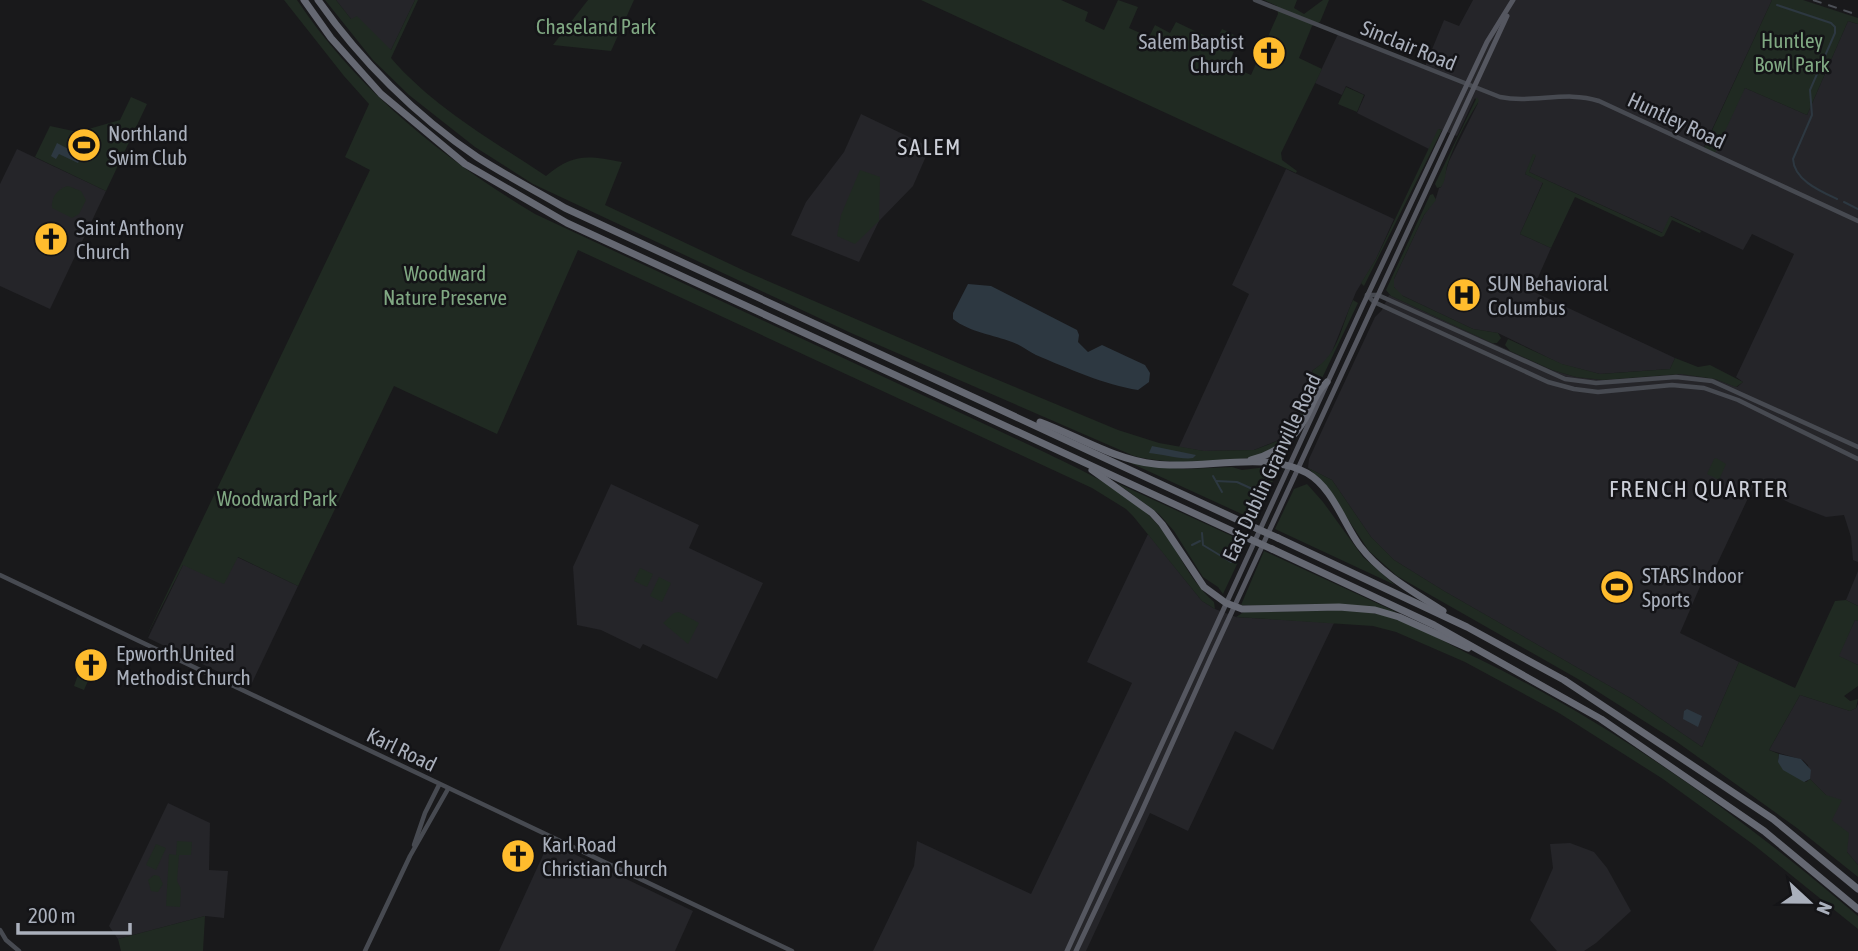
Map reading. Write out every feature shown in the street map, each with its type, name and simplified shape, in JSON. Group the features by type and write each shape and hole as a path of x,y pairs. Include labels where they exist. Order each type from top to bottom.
{"highway":[{"path":"304,0 331,38 381,94 465,164 567,223 1434,625 1601,719 1764,831 1858,909"},
{"path":"318,0 340,30 386,81 476,156 568,209 1249,524 1467,627 1535,663 1584,692 1773,820 1858,888"},
{"path":"1240,463 1272,453 1293,438 1304,423 1320,388 1327,382"},
{"path":"996,406 1142,462 1184,466 1273,462 1298,469 1315,479 1324,489 1376,565 1467,627"},
{"path":"1071,457 1152,513 1204,587 1234,607 1339,607 1375,610 1399,617 1488,654"}],"main road":[{"name":"Sinclair Road","path":"1255,0 1475,88"},
{"name":"East Dublin Granville Road","path":"1067,951 1367,295 1466,85 1514,0"},
{"name":"East Dublin Granville Road","path":"1076,951 1142,813 1514,0"},
{"name":"Huntley Road","path":"1475,88 1513,100 1570,96 1599,101 1858,221"},
{"path":"1367,295 1378,295 1565,379 1596,383 1676,377 1712,381 1858,447"},
{"path":"1367,295 1374,302 1555,384 1598,391 1672,385 1704,388 1738,400 1858,459"},
{"name":"Karl Road","path":"0,575 792,951"},
{"path":"410,856 425,813 439,785"},
{"path":"365,951 410,856 448,789"},
{"path":"0,930 6,940 19,951"}],"shaded area":[{"path":"336,0 415,0 391,50 351,19"},
{"path":"1473,0 1772,0 1703,149 1745,88 1807,115 1848,21 1858,24 1858,562 1853,560 1851,537 1844,515 1826,517 1790,503 1771,485 1757,479 1710,579 1702,582 1680,633 1739,662 1702,747 1632,699 1394,560 1371,537 1332,480 1308,468 1309,459 1375,317 1382,310 1389,295 1552,370 1576,377 1603,380 1682,374 1715,379 1737,387 1743,382 1736,377 1794,254 1752,234 1743,250 1671,216 1663,233 1529,172 1536,155 1525,174 1543,182 1520,234 1551,248 1532,291 1675,358 1670,369 1600,374 1561,364 1498,333 1473,329 1399,294 1394,287 1394,279 1424,215 1436,198 1449,161 1478,103 1475,98 1457,136 1439,129 1429,149 1357,113 1365,95 1346,86 1342,95 1315,83 1338,34 1424,69 1444,20 1459,26"},
{"path":"861,114 930,147 913,186 879,221 859,262 791,235 806,202 844,152"},
{"path":"57,143 76,153 79,148 84,151 78,163 59,154 56,159 51,156"},
{"path":"17,149 106,191 50,309 0,286 0,184"},
{"path":"1286,169 1394,219 1376,259 1356,292 1329,359 1312,371 1319,382 1291,429 1279,440 1254,450 1204,451 1179,447 1249,294 1232,285"},
{"path":"968,284 991,286 1077,330 1078,342 1088,352 1102,345 1145,365 1150,373 1149,382 1138,390 1086,376 1015,343 959,323 953,319 953,313"},
{"path":"1152,446 1196,455 1193,458 1184,458 1149,453"},
{"path":"611,484 699,525 689,548 763,583 717,679 643,644 640,649 601,630 577,625 573,567"},
{"path":"1148,534 1202,601 1215,609 1236,617 1334,623 1273,750 1235,731 1188,831 1150,813 1086,951 873,951 914,866 917,841 1031,894 1132,683 1087,662"},
{"path":"237,557 298,586 250,687 148,638 183,565"},
{"path":"1858,571 1858,606 1846,600"},
{"path":"1855,620 1858,621 1858,665 1838,656"},
{"path":"1800,695 1850,711 1858,704 1858,865 1847,852 1847,845 1832,820 1826,795 1810,779 1808,765 1803,760 1769,750"},
{"path":"1687,709 1702,716 1698,727 1683,719"},
{"path":"1779,754 1801,759 1811,770 1810,779 1804,782 1783,770 1778,762"},
{"path":"168,803 210,823 209,870 228,871 224,918 205,916 118,939 109,926"},
{"path":"549,842 693,911 675,951 499,951"},
{"path":"1570,843 1594,852 1607,868 1631,911 1584,951 1557,951 1530,920 1553,868 1550,844"}],"green space":[{"path":"284,0 297,0 347,64 404,120 467,170 535,214 1042,451 1118,491 1157,524 1204,593 1214,602 1215,609 1202,601 1126,509 1092,488 578,250 497,434 394,386 298,586 238,557 224,584 183,565 146,637 370,170 345,157 369,104"},
{"path":"325,0 336,0 351,19 357,16 391,50 415,0 418,0 391,58 445,108 546,176 574,159 591,157 622,162 605,205 747,272 974,370 1118,430 1159,443 1204,451 1254,450 1279,440 1298,421 1318,382 1312,371 1334,348 1353,300 1358,303 1302,420 1275,448 1245,459 1226,461 1166,461 1134,456 851,333 533,184 475,147 409,95 373,60"},
{"name":"Chaseland Park","path":"588,0 634,0 611,51 553,45"},
{"path":"921,0 1061,0 1088,12 1085,21 1104,30 1118,0 1138,7 1129,28 1149,37 1155,25 1170,33 1176,22 1216,41 1222,29 1240,38 1228,65 1251,75 1278,14 1277,6 1264,0 1297,0 1294,8 1304,14 1323,0 1329,0 1320,22 1312,26 1299,58 1322,69 1281,153 1282,160 1297,171 1296,173"},
{"name":"Huntley Bowl Park","path":"1772,0 1803,0 1858,18 1858,24 1848,21 1807,115 1745,88 1714,155 1703,150"},
{"path":"1346,87 1364,95 1357,112 1338,104"},
{"name":"Northland Swim Club","path":"131,97 147,104 106,191 35,157 50,126 78,132 120,120"},
{"path":"1477,97 1479,101 1453,149 1444,182 1437,188 1435,184"},
{"path":"1438,129 1442,130 1364,286 1361,283 1376,259"},
{"path":"1533,154 1536,155 1529,172 1662,233 1670,216 1701,231 1700,233 1672,220 1661,237 1575,197 1551,248 1520,234 1543,183 1525,174"},
{"path":"860,170 880,177 879,221 855,244 837,236 841,215"},
{"path":"68,186 81,191 86,200 79,214 72,218 52,208 55,194"},
{"path":"1433,194 1436,200 1424,215 1394,279 1394,287 1403,296 1473,329 1498,333 1501,338 1497,343 1391,296 1386,290 1430,195"},
{"path":"1508,339 1562,364 1600,374 1670,369 1675,358 1698,367 1710,365 1743,382 1736,387 1715,379 1681,374 1603,380 1576,377 1552,370 1510,351 1505,345"},
{"path":"1716,458 1726,464 1719,480 1707,474"},
{"path":"1124,460 1186,469 1232,467 1242,470 1273,466 1276,473 1257,521"},
{"path":"1308,468 1332,480 1371,537 1394,560 1632,699 1702,747 1739,662 1795,688 1835,601 1846,600 1858,606 1858,621 1855,620 1839,656 1858,665 1858,686 1844,696 1850,701 1858,699 1856,708 1850,711 1800,695 1769,750 1779,754 1778,759 1791,773 1806,782 1810,779 1826,795 1842,800 1832,820 1849,833 1847,852 1858,865 1858,877 1797,828 1677,742 1578,679 1397,576 1369,551 1324,483"},
{"path":"1117,483 1247,543 1223,594 1203,577 1174,531 1159,514"},
{"path":"1307,484 1363,557 1395,585 1275,529 1294,489"},
{"path":"1264,551 1396,612 1241,605"},
{"path":"640,568 653,574 647,587 634,581"},
{"path":"659,577 671,583 662,602 650,596"},
{"path":"1340,610 1386,616 1413,626 1530,685 1629,744 1723,809 1814,879 1858,916 1858,929 1754,845 1663,779 1559,713 1465,662 1396,632 1373,626 1236,617 1244,612"},
{"path":"679,612 699,623 688,644 663,623"},
{"path":"80,669 91,674 84,690 74,686"},
{"path":"177,841 192,842 191,855 179,855 177,881 181,889 180,907 166,906 169,854 176,855"},
{"path":"156,844 166,848 156,870 146,865"},
{"path":"154,875 159,876 163,884 158,892 151,891 148,880"},
{"path":"205,916 203,951 121,951 118,939"}],"waterway":[{"path":"1777,5 1831,23 1835,27 1835,33 1810,90 1812,115 1793,159 1794,166 1803,179 1837,199"},
{"path":"1844,202 1858,209"},
{"path":"1216,481 1237,482 1259,492 1271,470"},
{"path":"1213,476 1222,492"},
{"path":"1202,533 1203,545 1231,562"},
{"path":"1192,545 1200,541"}],"railway":[{"path":"1813,0 1858,15"}],"place":[{"name":"Salem Baptist Church","path":"1269,53"},
{"name":"Northland Swim Club","path":"84,145"},
{"name":"Saint Anthony Church","path":"51,239"},
{"name":"SUN Behavioral Columbus","path":"1464,295"},
{"name":"STARS Indoor Sports","path":"1617,587"},
{"name":"Epworth United Methodist Church","path":"91,665"},
{"name":"Karl Road Christian Church","path":"518,856"}],"district":[{"name":"SALEM","path":"930,147"},
{"name":"FRENCH QUARTER","path":"1699,489"}],"park label":[{"name":"Woodward Nature Preserve","path":"445,285"},
{"name":"Woodward Park","path":"277,498"}]}
